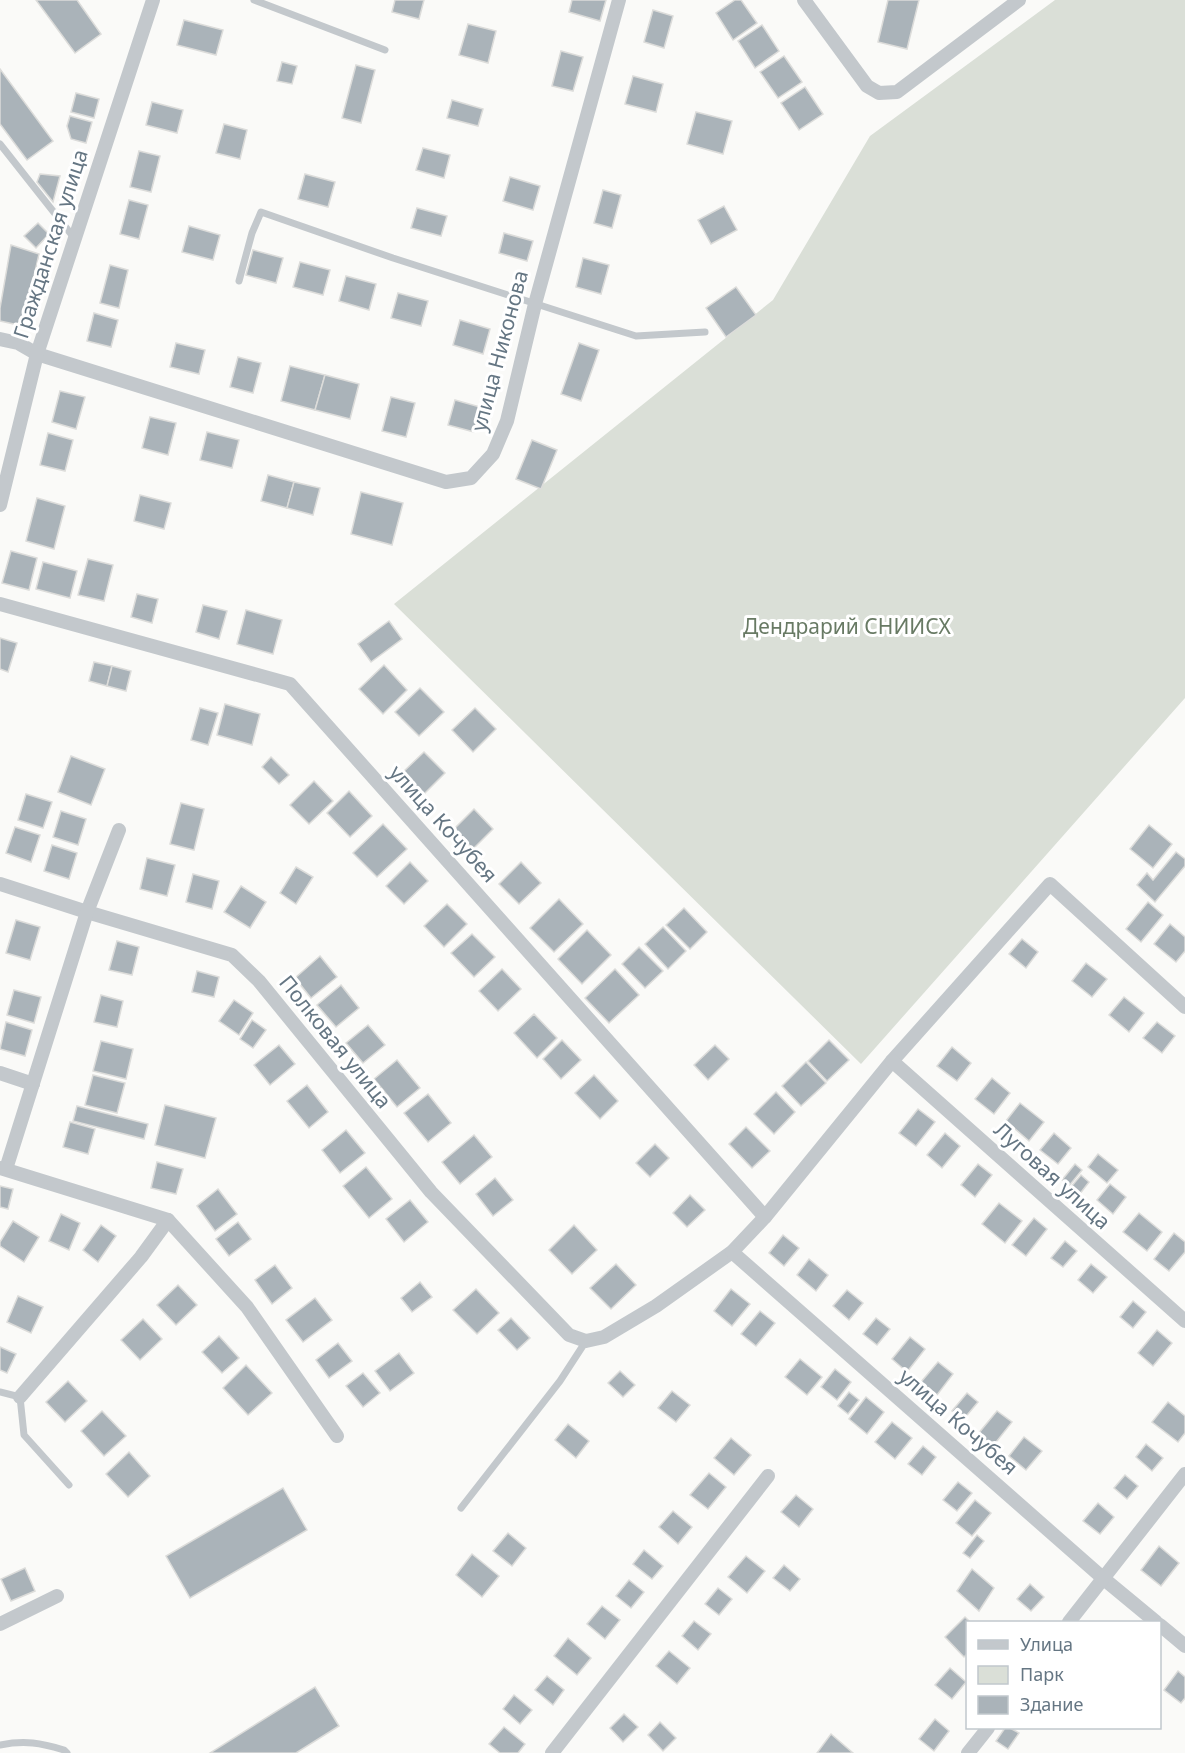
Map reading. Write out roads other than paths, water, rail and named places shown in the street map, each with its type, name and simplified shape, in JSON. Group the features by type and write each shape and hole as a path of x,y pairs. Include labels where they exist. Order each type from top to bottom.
{"street":[{"name":"Гражданская улица","path":"0,505 37,354 153,0"},
{"name":"улица Никонова","path":"0,339 18,344 37,354 446,482 471,478 493,454 507,422 535,304 620,0"},
{"path":"804,0 867,86 879,93 897,92 1019,0"},
{"name":"улица Кочубея","path":"0,604 290,684 765,1217"},
{"path":"119,830 87,912 33,1084 3,1169 168,1220 247,1307 337,1436"},
{"name":"Полковая улица","path":"0,884 232,955 259,981 431,1192 569,1335 586,1341"},
{"path":"586,1341 604,1338 656,1306 732,1252 765,1217 892,1061 1050,884 1185,1007"},
{"name":"Луговая улица","path":"892,1061 1185,1321"},
{"path":"0,1074 33,1084"},
{"path":"20,1397 141,1257 168,1220"},
{"name":"улица Кочубея","path":"732,1252 1154,1621"},
{"path":"1072,1621 1185,1474"},
{"path":"552,1753 768,1476"},
{"path":"0,1623 57,1596"},
{"name":"улица Кочубея","path":"1161,1626 1185,1646"},
{"path":"968,1753 987,1729"}],"lane":[{"path":"254,0 385,50"},
{"path":"0,144 75,239"},
{"path":"239,281 252,233 261,212 393,258 636,336 705,332"},
{"path":"461,1508 560,1381 586,1341"},
{"path":"0,1392 20,1397 24,1435 69,1485"},
{"path":"0,1745 18,1742 42,1743 67,1753"}],"park label":[{"name":"Дендрарий СНИИСХ","path":"847,627"}]}
